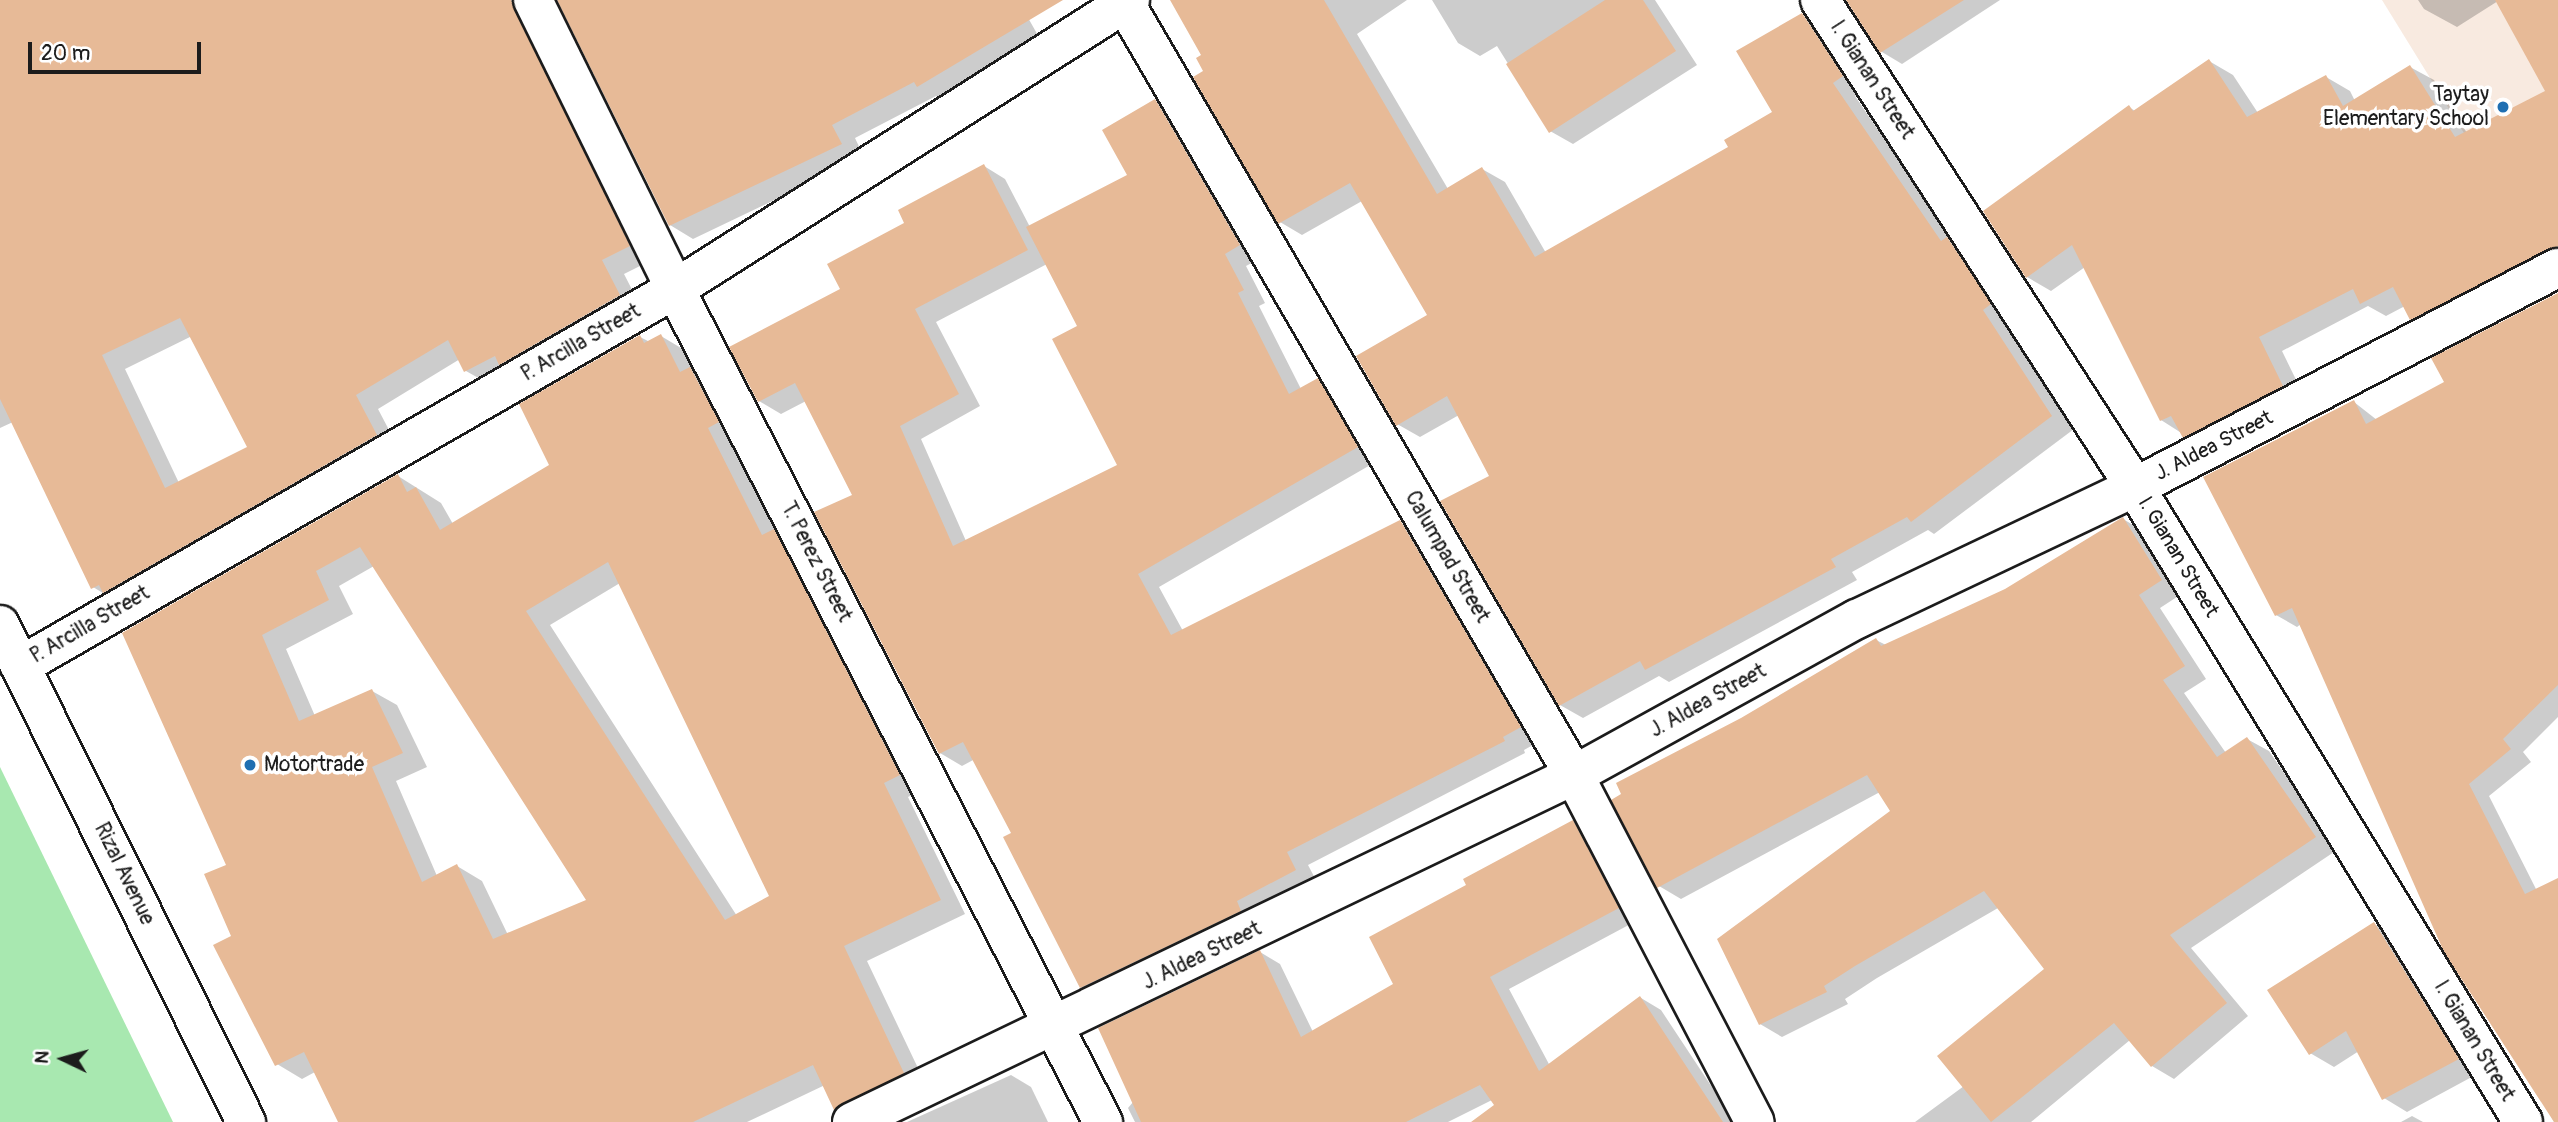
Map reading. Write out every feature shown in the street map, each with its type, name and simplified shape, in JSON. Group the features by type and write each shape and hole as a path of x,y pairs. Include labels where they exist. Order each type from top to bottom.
{"street":[{"name":"T. Perez Street","path":"533,0 676,289 1103,1122"},
{"name":"I. Gianan Street","path":"1820,0 2135,487 2524,1122"},
{"name":"P. Arcilla Street","path":"20,666 676,289 1126,1"},
{"name":"Calumpad Street","path":"1126,1 1574,775 1755,1122"},
{"name":"J. Aldea Street","path":"852,1122 1056,1028 1574,775 1857,620 2135,487 2558,268"},
{"name":"Rizal Avenue","path":"0,625 246,1122"}],"shaded area":[{"name":"Taytay Elementary School","path":"2382,0 2558,0 2525,232"}],"green space":[{"path":"0,767 173,1122 0,1122"}],"building":[{"path":"0,0 511,0 630,246 602,260 620,295 499,365 495,356 464,372 448,340 356,395 377,435 103,593 99,585 91,589 0,399","holes":["180,318 247,447 165,488 102,355"]},
{"path":"557,0 1063,0 917,87 914,82 832,125 842,144 669,226"},
{"path":"1170,0 1324,0 1437,194 1482,167 1535,257 1728,147 1724,140 1772,112 1736,51 1802,13 1843,76 1833,83 1941,241 1947,237 1991,304 1983,310 2052,416 1911,522 1907,517 1831,559 1836,567 1645,670 1640,661 1559,706 1440,501 1489,476 1447,396 1396,426 1356,356 1427,315 1350,183 1278,224 1193,77 1203,71 1196,58 1201,55"},
{"path":"1605,0 1643,0 1676,51 1549,133 1506,64"},
{"path":"1846,0 1964,0 1880,53"},
{"path":"2495,0 2558,0 2558,246 2410,320 2393,287 2360,304 2353,289 2259,337 2283,386 2183,438 2171,416 2160,421 2072,245 2026,278 1983,211 2129,105 2133,111 2209,59 2247,117 2326,75 2343,106 2410,65 2455,137 2545,91"},
{"path":"1155,99 1240,245 1225,254 1244,290 1238,293 1289,394 1318,378 1358,447 1138,574 1171,635 1400,520 1521,727 1503,737 1505,741 1287,852 1296,870 1237,901 1241,911 1080,988 1003,837 1011,833 963,742 939,754 814,512 852,495 795,383 758,402 729,347 840,289 827,264 904,223 898,210 984,164 1028,250 915,309 959,394 900,426 953,546 1117,465 1052,339 1077,326 1026,227 1127,175 1102,130"},
{"path":"2558,293 2558,685 2503,739 2511,749 2469,784 2525,894 2558,878 2558,1122 2554,1122 2444,952 2292,608 2275,616 2203,477 2354,400 2366,424 2444,382 2431,358"},
{"path":"661,334 680,372 690,367 719,422 708,428 762,535 774,529 900,775 884,783 941,900 844,946 904,1073 834,1110 813,1065 693,1122 338,1122 304,1052 275,1066 213,945 231,936 204,874 226,865 122,633 398,474 407,492 416,487 440,530 549,465 519,404 640,335 644,343","holes":["360,547 586,900 493,939 457,864 422,882 372,767 403,753 372,689 299,721 262,635 329,600 316,571","608,562 769,896 725,920 526,611"]},
{"path":"2123,517 2162,580 2139,595 2185,666 2163,680 2217,757 2247,737 2316,837 2170,935 2227,1003 2151,1067 2114,1023 1991,1122 1937,1056 2044,969 1984,891 1855,966 1824,986 1827,992 1759,1025 1717,939 1890,811 1867,775 1657,888 1611,800 1621,794 1616,783 1741,718 1876,638 1881,646 2005,589"},
{"path":"1573,820 1619,908 1490,977 1539,1071 1640,996 1723,1122 1471,1122 1494,1105 1480,1085 1406,1122 1141,1122 1098,1028 1260,950 1301,1037 1393,984 1369,937 1466,885 1463,879"},
{"path":"2374,922 2459,1059 2382,1100 2346,1031 2309,1055 2267,990"}],"place":[{"name":"Taytay Elementary School","path":"2503,107"},
{"name":"Motortrade","path":"250,765"}]}
